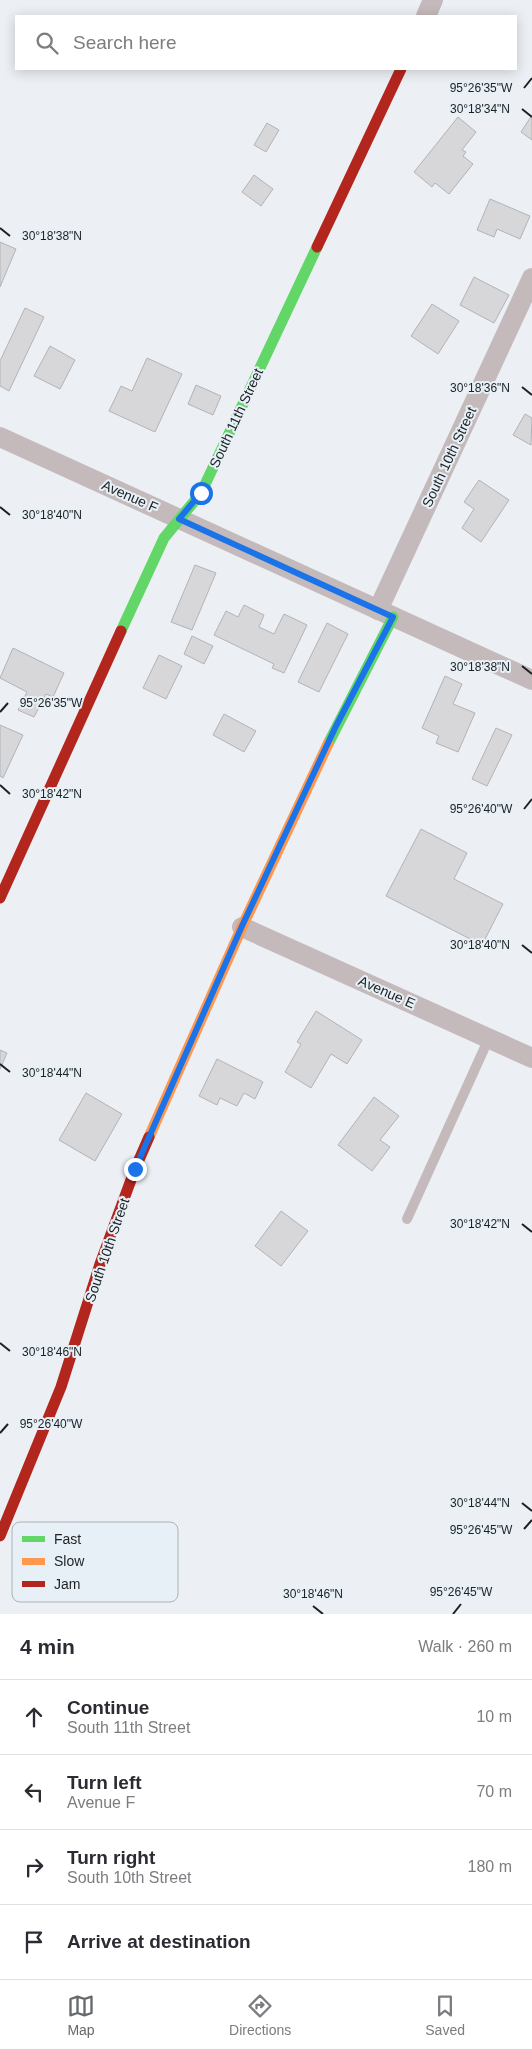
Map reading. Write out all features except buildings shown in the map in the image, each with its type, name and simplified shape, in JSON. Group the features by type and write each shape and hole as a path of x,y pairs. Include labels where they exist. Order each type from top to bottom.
{"street":[{"path":"426,15 433,0"},
{"name":"South 11th Street","path":"0,898 164,538 201,493 401,70"},
{"name":"South 10th Street","path":"0,1536 61,1387 100,1264 135,1169 242,926 336,726 386,614 532,278"},
{"name":"Avenue F","path":"0,437 532,680"},
{"name":"Avenue E","path":"242,926 532,1058"}],"lane":[{"path":"407,1219 489,1038"}],"traffic: fast":[{"path":"121,631 164,538 201,493 317,247"},
{"path":"328,744 393,617"}],"traffic: slow":[{"path":"149,1137 242,927 328,744"}],"traffic: jam":[{"path":"317,247 401,70"},
{"path":"0,898 121,631"},
{"path":"0,1536 61,1387 100,1264 135,1169 149,1137"}],"route":[{"path":"135,1169 242,926 336,726 393,617 179,519 201,493"}]}
